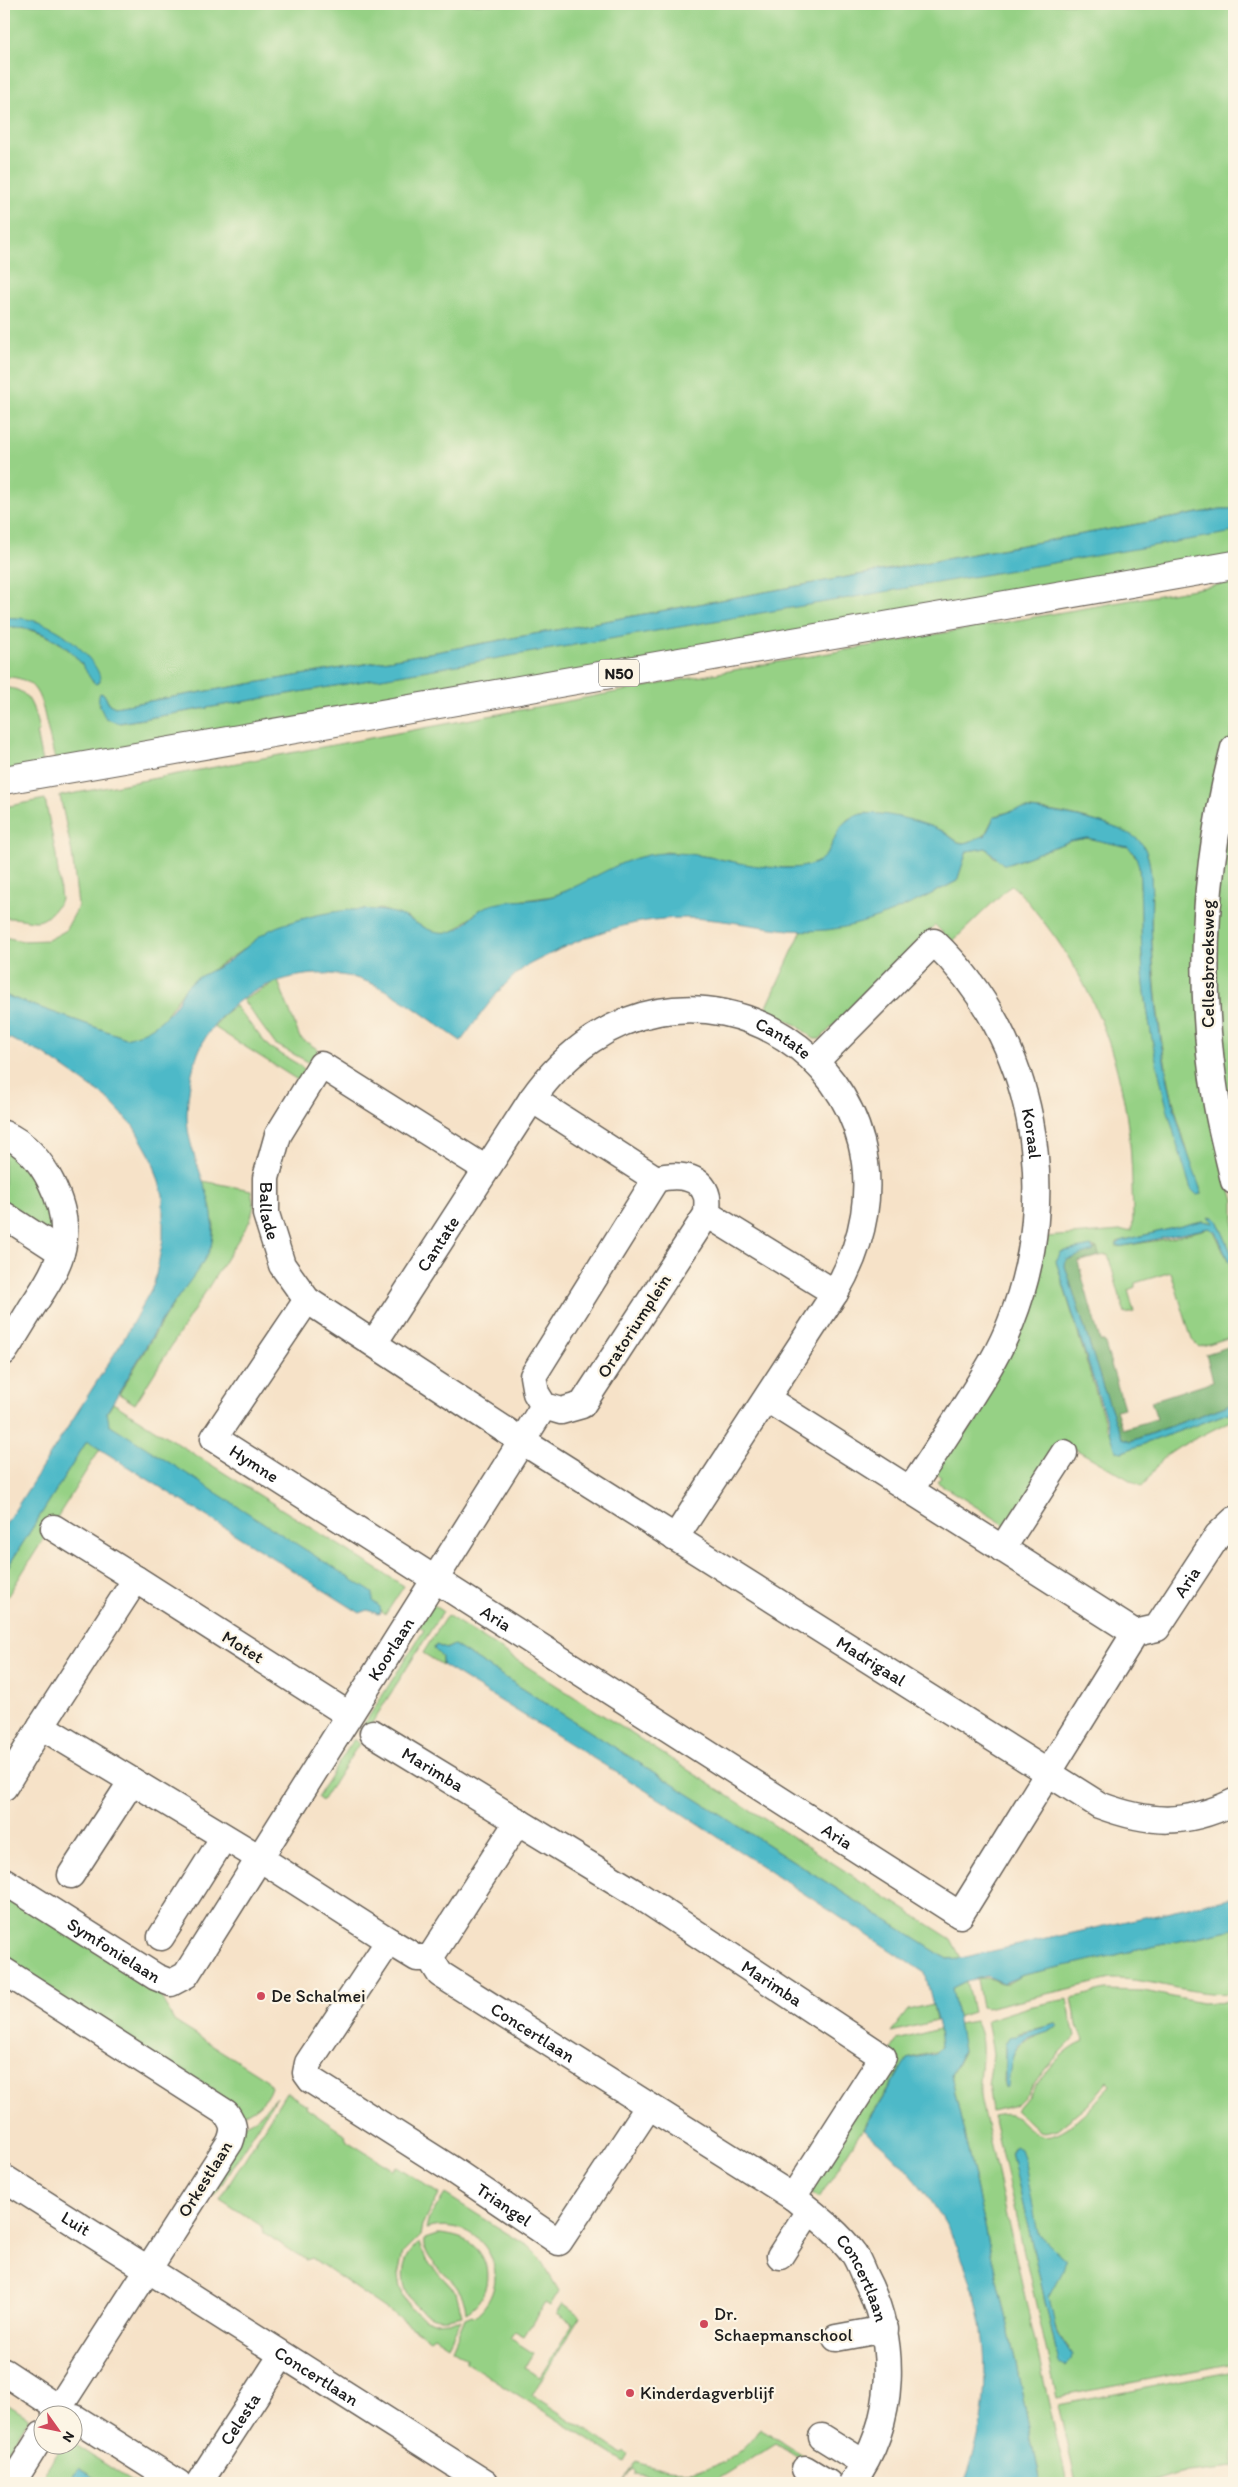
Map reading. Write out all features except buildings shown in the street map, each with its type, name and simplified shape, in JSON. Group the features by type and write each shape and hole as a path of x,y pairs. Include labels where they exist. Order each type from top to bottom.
{"highway":[{"name":"N50","path":"4,780 1234,566"},
{"name":"N50","path":"4,790 1234,576"}],"street":[{"name":"Cellesbroeksweg","path":"1234,748 1218,814 1211,862 1205,930 1207,1028 1216,1100 1234,1181"},
{"name":"Koraal","path":"815,1062 934,942 962,973 994,1020 1007,1046 1026,1100 1036,1156 1037,1213 1030,1260 1021,1297 1003,1341 985,1374 910,1490"},
{"name":"Cantate","path":"374,1343 532,1099 558,1064 594,1036 635,1017 664,1011 702,1010 746,1018 782,1036 815,1062 837,1088 855,1122 866,1159 868,1180 868,1200 860,1240 854,1259 836,1293 675,1538"},
{"name":"Ballade","path":"486,1169 322,1065 278,1134 266,1178 266,1214 282,1265 307,1300 522,1441"},
{"path":"532,1099 656,1179 681,1175 692,1179 702,1188 707,1197 707,1214 836,1293"},
{"path":"4,1134 14,1139 43,1165 60,1199 65,1232 58,1266 5,1349"},
{"path":"522,1441 544,1406 536,1393 533,1376 656,1179"},
{"name":"Oratoriumplein","path":"544,1406 561,1411 582,1406 707,1214"},
{"path":"4,1215 61,1252"},
{"name":"Hymne","path":"307,1300 214,1438 435,1580"},
{"path":"767,1400 1134,1633"},
{"name":"Koorlaan","path":"258,1857 522,1441"},
{"name":"Madrigaal","path":"522,1441 1099,1805 1132,1817 1170,1821 1211,1814 1234,1802"},
{"path":"1002,1549 1064,1453"},
{"name":"Aria","path":"435,1580 960,1914 1134,1633 1157,1628 1218,1535 1234,1520"},
{"name":"Motet","path":"54,1528 349,1715"},
{"path":"4,1787 136,1579"},
{"path":"41,1726 258,1857 417,1958 430,1958 518,1821"},
{"name":"Marimba","path":"373,1733 637,1894 883,2057 801,2204"},
{"path":"71,1875 132,1780"},
{"path":"161,1937 224,1837"},
{"name":"Symfonielaan","path":"4,1880 156,1977 171,1983 186,1974 258,1857"},
{"name":"Triangel","path":"389,1941 308,2062 306,2073 310,2080 454,2171 559,2242 649,2106"},
{"name":"Concertlaan","path":"430,1958 440,1974 801,2204 854,2254 874,2292 885,2329 889,2371 882,2420 858,2473 822,2437"},
{"name":"Orkestlaan","path":"4,1971 226,2113 234,2124 234,2132 230,2142 148,2270 68,2404"},
{"name":"Luit","path":"4,2178 148,2270"},
{"path":"780,2256 801,2204"},
{"name":"Concertlaan","path":"148,2270 485,2483"},
{"name":"Concertlaan","path":"836,2338 885,2329"},
{"name":"Celesta","path":"199,2483 282,2355"},
{"path":"4,2372 50,2404"},
{"path":"82,2425 178,2483"},
{"path":"12,2483 32,2451"},
{"path":"805,2469 828,2483"}],"green space":[{"path":"4,4 1234,4 1234,509 1220,509 441,651 115,707 109,704 100,693 120,723 1234,530 1234,558 56,764 43,707 36,691 24,680 4,677 4,627 8,627 35,632 58,642 77,659 93,682 77,649 65,636 45,627 4,618"},
{"path":"1234,582 1234,724 1209,828 1222,1157 1234,1201 1234,1259 1217,1220 1211,1216 1215,1223 1202,1221 1117,1242 1117,1247 1172,1238 1209,1228 1213,1229 1234,1273 1234,1336 1199,1347 1192,1340 1171,1272 1135,1283 1135,1287 1128,1290 1134,1312 1125,1314 1108,1255 1099,1256 1097,1249 1093,1247 1061,1252 1056,1261 1107,1429 1122,1452 1234,1411 1234,1419 1181,1446 1163,1458 1142,1487 1063,1442 1008,1527 937,1482 941,1477 935,1473 1026,1317 1036,1286 1046,1237 1132,1230 1130,1149 1126,1114 1120,1081 1110,1047 1084,984 1066,954 1034,909 1011,885 952,942 935,925 820,1039 814,1039 798,1026 766,1009 802,930 822,929 863,922 920,899 957,881 967,851 986,848 994,857 1009,864 1070,841 1087,838 1129,847 1138,860 1139,866 1144,984 1157,1063 1191,1189 1202,1193 1178,1121 1162,1045 1154,967 1152,893 1148,857 1144,847 1137,839 1108,825 1071,815 1027,809 994,817 984,836 966,843 958,842 943,831 915,822 866,813 848,819 839,830 826,856 821,861 800,868 754,867 709,857 666,852 553,896 496,904 481,909 453,932 438,933 428,931 408,918 380,909 247,947 186,987 161,1022 144,1033 126,1038 4,995 4,937 23,941 48,940 65,931 78,905 72,853 60,796 772,663"},
{"path":"4,688 20,691 30,701 39,731 36,732 43,767 4,774"},
{"path":"1234,791 1234,1153 1217,1069 1215,900"},
{"path":"45,799 56,855 61,900 47,917 42,920 4,918 4,807"},
{"path":"278,981 300,1038 319,1050 310,1063 275,1044 243,1000"},
{"path":"235,1006 269,1047 301,1066 305,1072 299,1081 214,1027 225,1013"},
{"path":"4,1145 42,1177 56,1240 4,1207"},
{"path":"203,1181 251,1190 254,1206 250,1221 135,1404 119,1394 166,1315 211,1248 214,1226"},
{"path":"1097,1248 1099,1256 1078,1262 1100,1341 1104,1341 1124,1408 1116,1410 1122,1429 1157,1419 1151,1401 1213,1381 1206,1354 1234,1345 1234,1403 1130,1441 1122,1438 1103,1387 1065,1266 1066,1260"},
{"path":"113,1403 404,1586 385,1615 373,1601 108,1424 107,1413"},
{"path":"87,1441 100,1449 4,1602 4,1573"},
{"path":"432,1604 443,1611 365,1734 359,1732 424,1630 418,1626"},
{"path":"447,1615 951,1939 961,1958 947,1959 454,1645 446,1649 436,1645 434,1649 442,1657 442,1665 423,1653"},
{"path":"354,1739 359,1744 322,1801 317,1797"},
{"path":"4,1891 156,1987 174,2021 267,2080 271,2087 262,2102 239,2117 4,1962"},
{"path":"1234,1929 1234,1993 1219,1994 1142,1981 1111,1979 986,2008 982,2007 977,1979 987,1978 1001,1983 1008,1983 1023,1975"},
{"path":"966,1981 973,2012 957,2017 952,1988"},
{"path":"1105,1990 1144,1991 1202,2003 1234,2002 1234,2363 1057,2397 993,2116 1013,2116 1036,2133 1046,2136 1056,2134 1078,2120 1111,2084 1108,2081 1089,2104 1058,2129 1045,2132 1039,2131 1016,2110 1055,2062 1073,2046 1084,2041 1078,2030 1072,1998","holes":["1013,2147 1038,2234 1045,2243 1064,2258 1061,2271 1049,2297 1050,2313 1053,2321 1060,2337 1069,2349 1059,2363 1011,2151"]},
{"path":"1067,1999 1075,2037 1046,2068 1028,2093 1016,2105 992,2111 988,2085 993,2054 987,2020 1028,2007","holes":["1058,2025 1058,2027 1033,2037 1019,2046 1011,2060 1004,2086 1005,2044 1019,2033"]},
{"path":"933,2004 936,2021 891,2032 908,2010"},
{"path":"975,2021 982,2040 981,2102 1067,2483 1040,2483 1017,2369 951,2075 963,2052 958,2024"},
{"path":"939,2029 941,2044 939,2051 907,2059 819,2198 807,2189 897,2040"},
{"path":"286,2092 307,2105 306,2108 344,2134 347,2141 392,2169 397,2166 439,2194 422,2225 420,2236 403,2253 398,2275 400,2288 409,2307 423,2318 434,2322 461,2320 448,2345 434,2336 430,2339 312,2258 306,2260 264,2233 263,2227 220,2199"},
{"path":"276,2097 215,2195 209,2192 243,2125 256,2119"},
{"path":"445,2194 529,2247 539,2257 559,2291 550,2306 545,2303 524,2336 515,2331 510,2338 533,2353 524,2368 540,2377 573,2323 557,2313 563,2303 580,2316 532,2395 622,2453 624,2451 628,2455 624,2462 466,2362 466,2358 452,2349 465,2318 472,2315 474,2317 488,2302 494,2285 494,2268 489,2252 478,2239 464,2230 446,2226 426,2229 429,2218"},
{"path":"440,2234 467,2241 478,2250 483,2259 487,2279 485,2289 481,2298 466,2312 464,2299 458,2289 429,2257 426,2249 425,2239"},
{"path":"420,2243 426,2260 456,2292 462,2315 438,2318 426,2314 409,2297 403,2274 405,2263 411,2252"},
{"path":"1234,2371 1234,2467 1179,2473 1148,2483 1076,2483 1058,2405"},
{"path":"4,2402 29,2418 4,2458"},
{"path":"760,2428 843,2480 840,2483 776,2443 712,2483 634,2474 636,2472 632,2470 622,2483 636,2462 654,2467 689,2471 705,2469 721,2463 735,2455"},
{"path":"82,2449 134,2483 102,2483 78,2468 68,2483 38,2483 57,2454 82,2454"}],"water":[{"path":"1221,509 1234,509 1234,532 119,723 106,719 99,703 100,693 104,694 109,704 115,707 441,651"},
{"path":"4,618 17,618 42,623 64,635 74,642 93,663 99,674 100,682 96,684 73,654 56,640 25,628 4,627"},
{"path":"1028,809 1054,812 1122,830 1142,844 1146,852 1151,871 1153,970 1161,1041 1169,1088 1178,1122 1202,1194 1197,1195 1191,1189 1169,1113 1157,1062 1144,984 1139,866 1135,854 1128,847 1087,838 1070,841 1009,864 1003,864 986,848 967,851 957,881 926,897 877,918 826,930 796,930 720,920 685,918 646,921 607,930 570,944 525,967 498,992 461,1041 402,1000 365,981 342,975 317,974 293,977 269,985 247,996 227,1011 211,1029 196,1058 188,1098 188,1131 212,1213 211,1246 198,1270 165,1315 107,1412 109,1424 373,1593 373,1601 380,1607 381,1613 378,1614 368,1610 360,1613 87,1441 4,1573 4,1527 122,1342 154,1284 163,1240 163,1195 152,1159 134,1127 107,1098 44,1054 4,1036 4,995 126,1038 156,1024 174,1007 190,983 227,962 264,934 281,925 313,916 349,910 386,911 404,917 428,929 450,932 460,928 485,907 502,902 538,899 556,895 612,868 648,855 682,853 770,867 806,866 818,861 826,854 840,828 847,821 858,815 888,815 912,820 942,831 958,842 965,843 985,836 994,817 1015,810"},
{"path":"1208,1217 1213,1217 1217,1220 1234,1259 1234,1273 1216,1232 1209,1228 1119,1247 1116,1245 1121,1241 1202,1221 1214,1223"},
{"path":"1091,1246 1094,1251 1066,1260 1065,1266 1103,1387 1122,1438 1131,1441 1234,1403 1234,1411 1122,1452 1116,1451 1056,1261 1061,1252"},
{"path":"436,1645 446,1649 454,1645 947,1959 961,1958 1234,1897 1234,1929 1023,1975 1004,1983 987,1976 966,1981 952,1988 963,2050 951,2075 1017,2369 1040,2483 964,2483 978,2435 985,2386 983,2338 973,2290 956,2245 932,2202 901,2164 863,2130 907,2059 934,2054 941,2047 939,2029 925,1973 666,1803 442,1665 442,1657 434,1649"},
{"path":"1056,2024 1059,2026 1032,2036 1019,2044 1013,2056 1008,2086 1005,2088 1005,2044 1009,2037"},
{"path":"1015,2146 1020,2149 1025,2163 1038,2234 1066,2260 1063,2271 1049,2297 1056,2331 1072,2356 1071,2361 1066,2366 1059,2363 1011,2151"},
{"path":"78,2468 102,2483 68,2483"}],"place":[{"name":"De Schalmei","path":"261,1996"},
{"name":"Dr. Schaepmanschool","path":"704,2324"},
{"name":"Kinderdagverblijf","path":"630,2393"}]}
